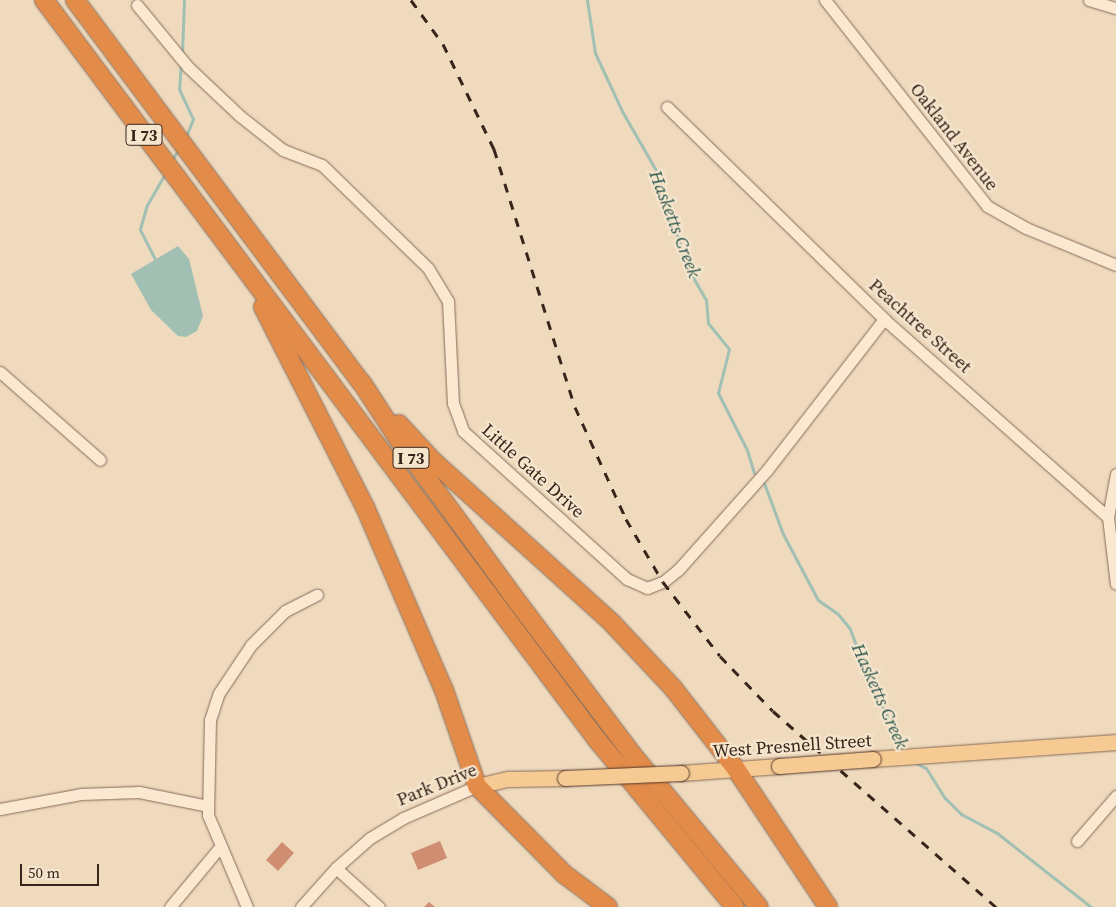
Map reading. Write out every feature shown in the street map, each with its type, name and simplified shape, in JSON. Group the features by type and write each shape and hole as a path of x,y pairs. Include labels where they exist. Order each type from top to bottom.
{"highway":[{"name":"I 73","path":"44,0 245,271 361,420 598,740 735,907"},
{"name":"I 73","path":"74,0 167,127 362,383 399,440 619,736 759,907"},
{"path":"245,271 365,507 444,690 477,786 564,874 608,907"},
{"path":"362,383 433,461 612,623 674,688 736,770 828,907"}],"main road":[{"name":"West Presnell Street","path":"681,773 1116,742"},
{"name":"Park Drive","path":"477,786 508,779 681,773"}],"street":[{"name":"Oakland Avenue","path":"825,0 987,206 1026,228 1116,265"},
{"path":"1089,0 1116,8"},
{"name":"Little Gate Drive","path":"137,5 188,67 240,116 283,150 322,165 428,268 448,301 453,404 463,431 627,579 647,588 663,582 678,570 767,470 884,319"},
{"name":"Peachtree Street","path":"667,107 884,319 1108,517"},
{"path":"0,372 100,460"},
{"path":"1116,474 1108,517 1116,584"},
{"path":"247,907 208,815 208,729 219,693 245,652 270,624 285,611 317,596"},
{"name":"Park Drive","path":"300,907 336,868 370,838 403,818 477,786"},
{"path":"0,809 81,794 129,792 158,794 208,806"},
{"path":"1077,841 1116,796"},
{"path":"170,907 220,847"},
{"path":"336,868 379,907"}],"shaded area":[{"path":"178,246 189,259 203,316 197,331 186,337 178,336 151,310 131,274"}],"building":[{"path":"440,841 447,858 418,870 411,853"},
{"path":"282,842 294,853 278,871 266,860"},
{"path":"429,902 435,907 424,907"}],"waterway":[{"path":"182,54 184,0"},
{"name":"Hasketts Creek","path":"587,0 595,53 623,113 657,172 687,267 706,300 708,323 729,349 718,393 747,450 754,473"},
{"path":"181,62 179,89 193,119 186,136"},
{"path":"172,160 179,148"},
{"path":"157,263 140,229 147,205 166,172"},
{"name":"Hasketts Creek","path":"764,483 783,534 818,600 838,614 850,629 868,678 905,752"},
{"name":"Hasketts Creek","path":"914,762 926,768 945,798 961,814 997,833 1091,907"}],"railway":[{"path":"411,0 443,44 494,149 575,407 626,519 663,582 720,656 773,711 996,907"}]}
